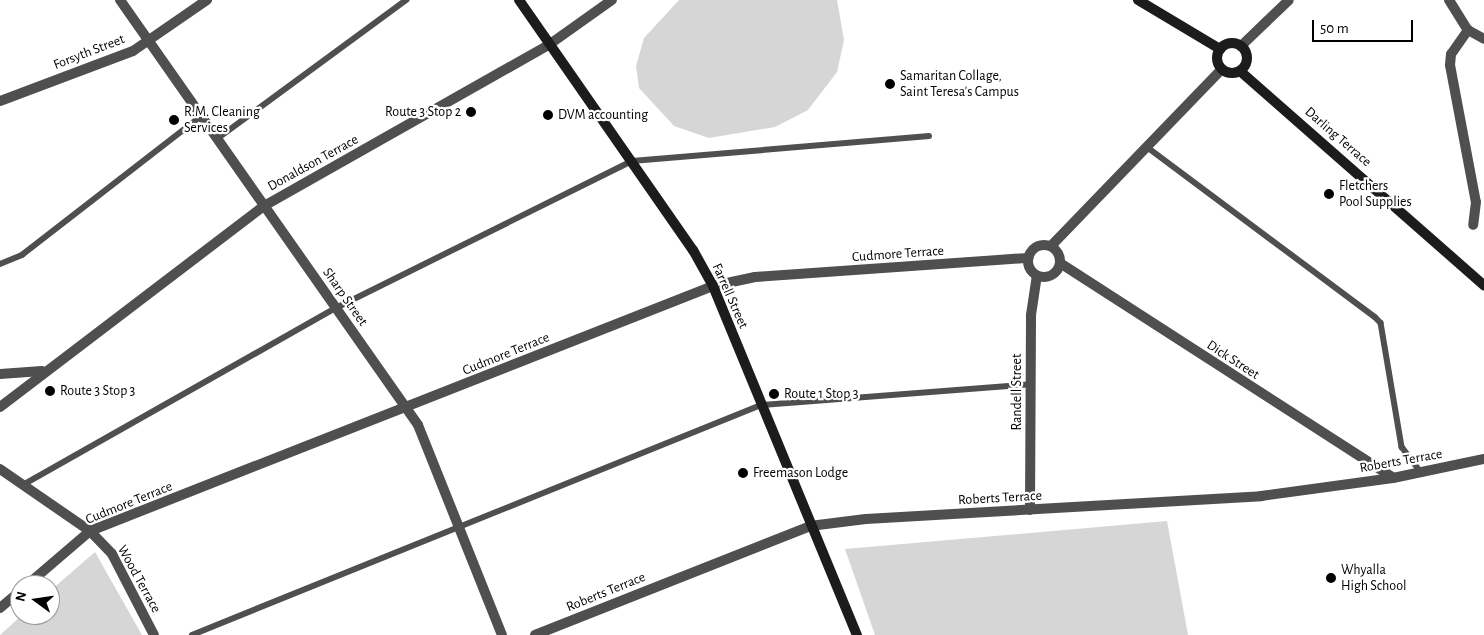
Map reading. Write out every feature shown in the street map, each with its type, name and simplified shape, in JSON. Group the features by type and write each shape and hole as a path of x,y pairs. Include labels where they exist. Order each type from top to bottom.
{"main road":[{"name":"Farrell Street","path":"519,0 632,161 713,286 810,526 857,635"},
{"path":"1138,0 1220,48"},
{"path":"1228,43 1241,46 1247,59 1240,71 1222,69 1217,57 1220,48 1228,43"},
{"name":"Darling Terrace","path":"1240,71 1484,285"}],"street":[{"name":"Sharp Street","path":"120,0 418,425 502,635"},
{"name":"Forsyth Street","path":"0,102 133,51 207,0"},
{"name":"Donaldson Terrace","path":"0,407 42,371 264,206 550,44 612,0"},
{"path":"1241,46 1289,0"},
{"path":"1449,0 1468,30 1484,39"},
{"path":"1468,30 1451,54 1450,65 1476,202 1474,225"},
{"path":"1051,246 1060,263 1051,275 1037,275 1028,258 1036,247 1051,246 1222,69"},
{"name":"Cudmore Terrace","path":"39,575 90,531 406,409 713,286 755,277 1028,258"},
{"name":"Dick Street","path":"1060,263 1393,478"},
{"name":"Randell Street","path":"1030,510 1031,314 1037,275"},
{"path":"0,374 42,371"},
{"name":"Roberts Terrace","path":"534,635 810,526 866,519 1261,496 1393,478 1484,459"},
{"name":"Wood Terrace","path":"0,469 90,531 112,554 154,635"},
{"path":"0,608 10,600"}],"lane":[{"path":"217,139 406,0"},
{"path":"0,264 22,256 201,116"},
{"path":"23,485 336,308 632,161 929,136"},
{"path":"1147,147 1375,316 1380,324 1402,446 1421,472"},
{"path":"192,635 761,405 1031,384"}],"shaded area":[{"path":"679,0 837,0 844,40 837,72 808,110 775,127 709,138 674,126 639,88 636,66 644,38"},
{"path":"1167,521 1188,635 875,635 845,549"},
{"path":"95,552 142,635 0,635 11,625 60,625 60,582"}],"place":[{"name":"Samaritan Collage, Saint Teresa's Campus","path":"890,84"},
{"name":"Route 3 Stop 2","path":"471,112"},
{"name":"DVM accounting","path":"548,115"},
{"name":"R.M. Cleaning Services","path":"174,120"},
{"name":"Fletchers Pool Supplies","path":"1329,194"},
{"name":"Route 3 Stop 3","path":"50,391"},
{"name":"Route 1 Stop 3","path":"774,394"},
{"name":"Freemason Lodge","path":"743,473"},
{"name":"Whyalla High School","path":"1331,578"}]}
